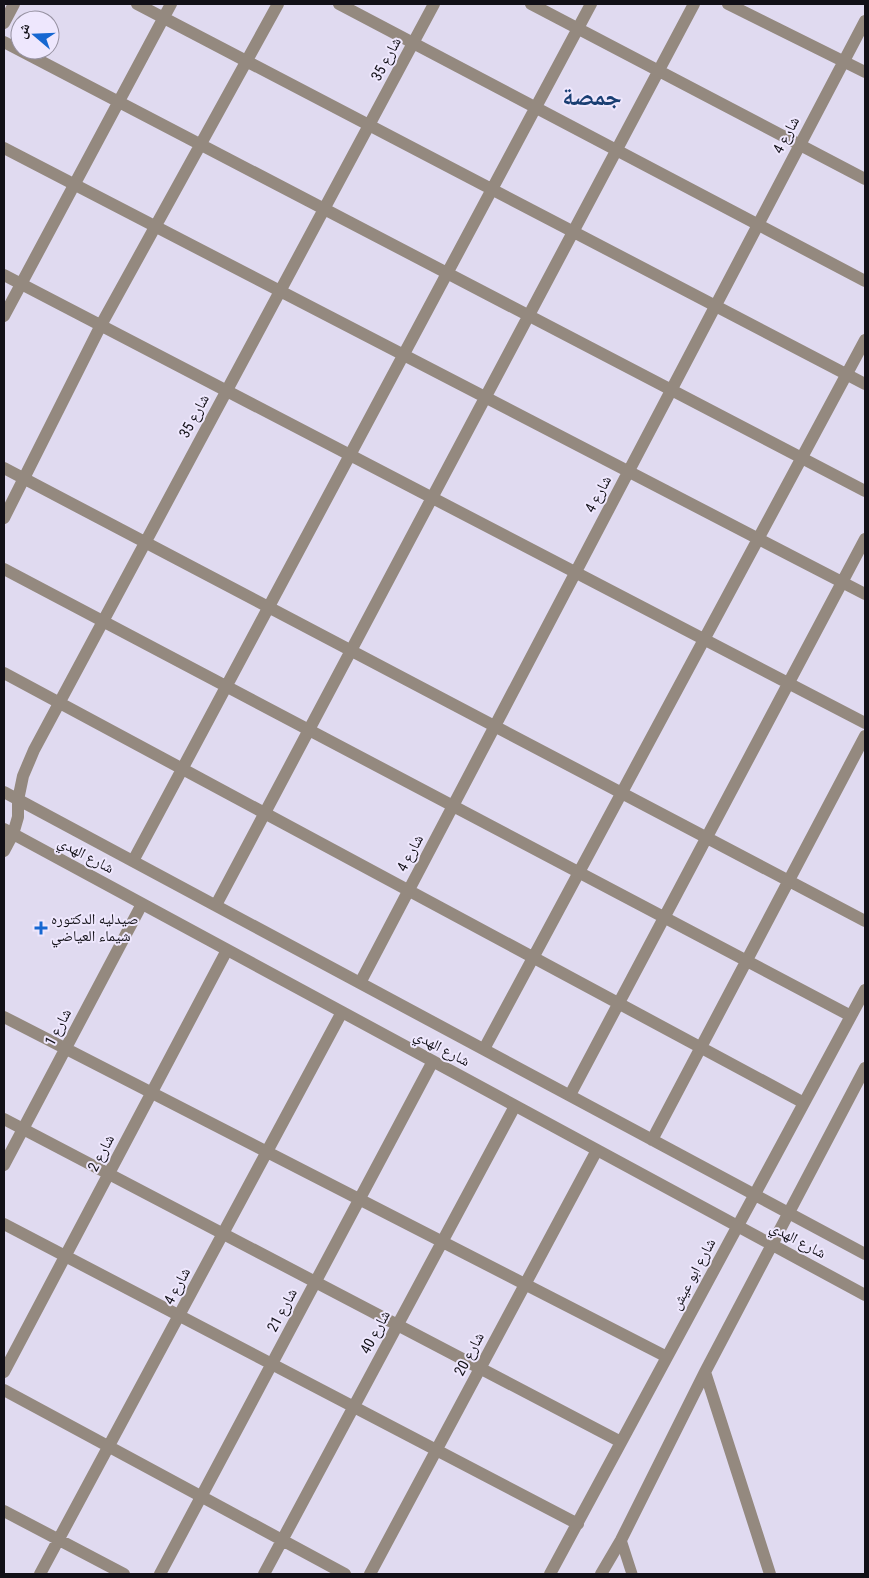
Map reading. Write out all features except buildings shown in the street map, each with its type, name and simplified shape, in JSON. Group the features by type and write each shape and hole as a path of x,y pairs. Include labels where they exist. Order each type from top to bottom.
{"street":[{"path":"4,23 14,4"},
{"path":"137,4 865,384"},
{"path":"4,316 171,4"},
{"path":"4,518 101,326 278,4"},
{"path":"339,4 865,281"},
{"name":"شارع 35","path":"4,851 8,831 18,817 18,800 23,776 34,750 434,4"},
{"path":"531,4 865,179"},
{"path":"133,861 591,4"},
{"path":"216,905 694,4"},
{"path":"728,4 865,72"},
{"name":"شارع 4","path":"360,983 865,20"},
{"path":"4,42 865,491"},
{"path":"4,148 865,594"},
{"path":"4,275 865,723"},
{"path":"484,1049 865,340"},
{"path":"4,468 865,921"},
{"path":"570,1096 865,539"},
{"path":"4,569 851,1016"},
{"path":"4,673 804,1103"},
{"path":"652,1140 865,736"},
{"name":"شارع الهدي","path":"4,792 865,1254"},
{"name":"شارع الهدي","path":"8,831 865,1294"},
{"name":"شارع 1","path":"4,1164 142,904"},
{"name":"شارع 2","path":"4,1372 227,950"},
{"name":"شارع ابو عيش","path":"550,1574 865,990"},
{"name":"شارع 4","path":"40,1574 342,1012"},
{"path":"4,1017 667,1357"},
{"name":"شارع 21","path":"160,1574 433,1061"},
{"path":"601,1574 621,1540 704,1372 865,1068"},
{"name":"شارع 40","path":"264,1574 515,1106"},
{"path":"4,1119 621,1442"},
{"name":"شارع 20","path":"370,1574 597,1150"},
{"path":"4,1224 578,1524"},
{"path":"704,1372 770,1574"},
{"path":"4,1390 344,1574"},
{"path":"4,1511 124,1574"}],"lane":[{"path":"621,1540 632,1574"}],"place":[{"name":"صيدليه الدكتوره شيماء العياضي","path":"41,928"}],"district":[{"name":"جمصة","path":"592,96"}]}
